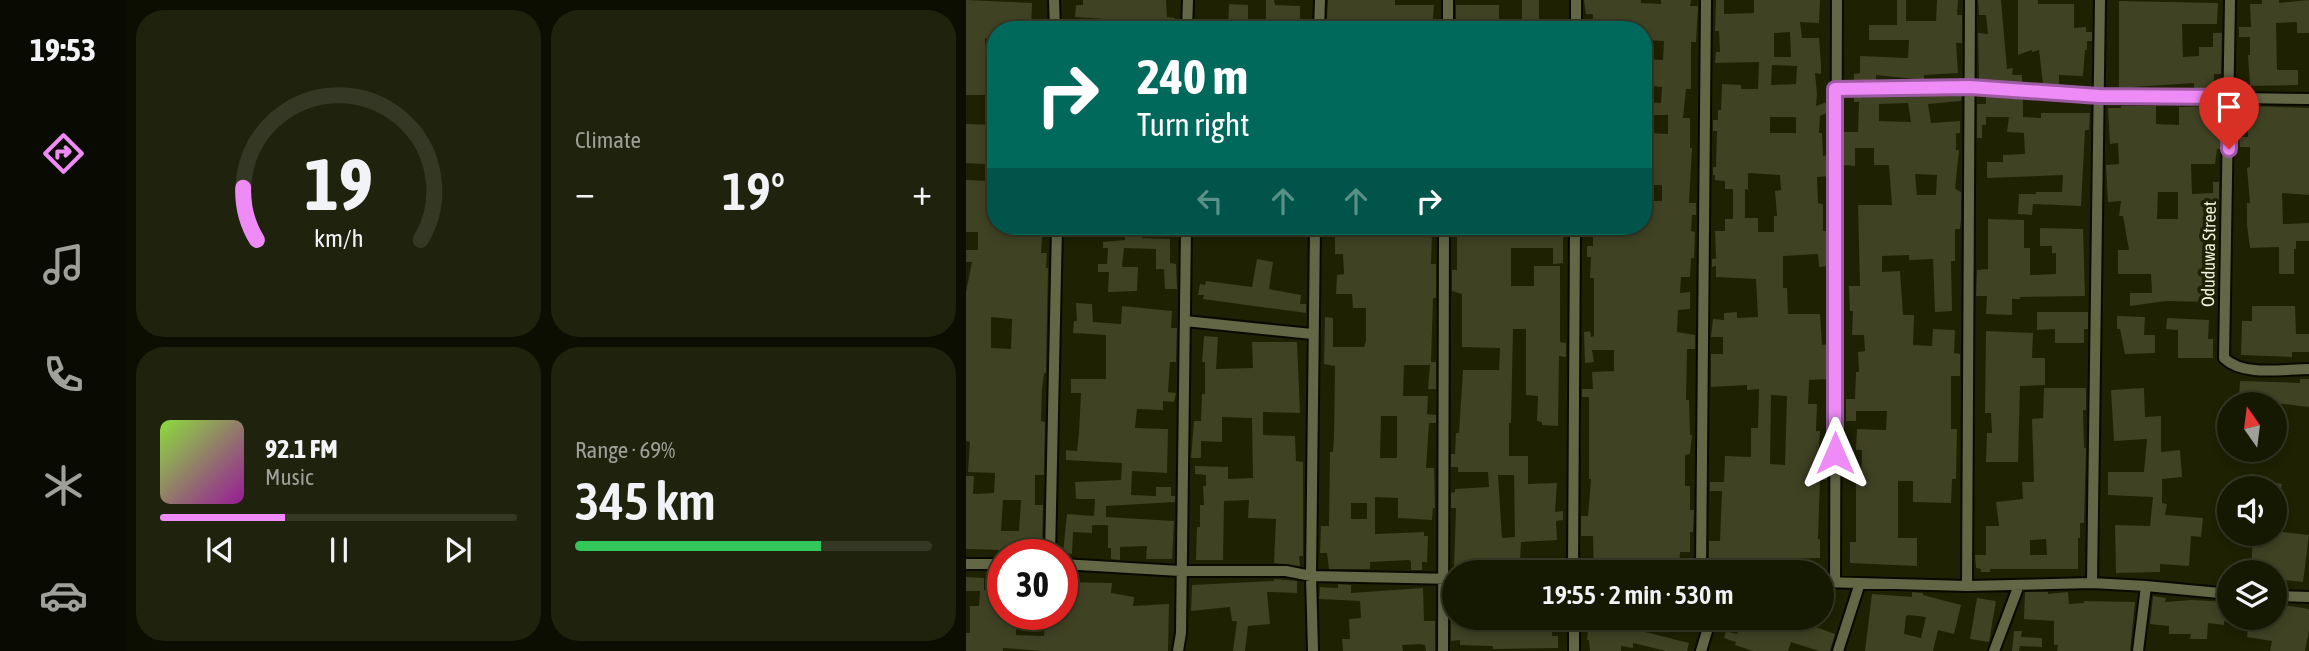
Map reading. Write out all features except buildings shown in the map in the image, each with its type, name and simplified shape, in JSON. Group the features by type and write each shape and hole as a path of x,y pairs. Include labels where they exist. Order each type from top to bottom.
{"street":[{"path":"1054,0 1055,21"},
{"path":"1188,0 1188,21"},
{"path":"1319,21 1320,0"},
{"path":"1448,0 1448,21"},
{"path":"1576,0 1576,21"},
{"path":"1701,560 1706,0"},
{"path":"1837,0 1835,582 1967,586 2092,583 2217,593"},
{"path":"1967,586 1970,0"},
{"path":"2092,583 2100,0"},
{"name":"Oduduwa Street","path":"2230,0 2224,358 2232,365 2246,369 2309,369"},
{"path":"1835,89 1970,87 2099,96 2309,99"},
{"path":"1050,539 1057,235"},
{"path":"1178,651 1181,633 1186,235"},
{"path":"1313,651 1312,334 1315,235"},
{"path":"1444,235 1449,560"},
{"path":"1573,560 1575,235"},
{"path":"1185,321 1312,334"},
{"path":"966,564 987,564"},
{"path":"1078,565 1180,571 1286,571 1311,576 1442,579"},
{"path":"1838,651 1860,583"},
{"path":"1994,651 2019,585"},
{"path":"2138,651 2146,586"},
{"path":"2287,596 2309,597"},
{"path":"1443,651 1445,630"},
{"path":"1574,630 1574,651"},
{"path":"1701,651 1707,630"}],"route":[{"path":"1835,453 1835,89 1970,87 2099,96 2230,97 2229,149"}]}
